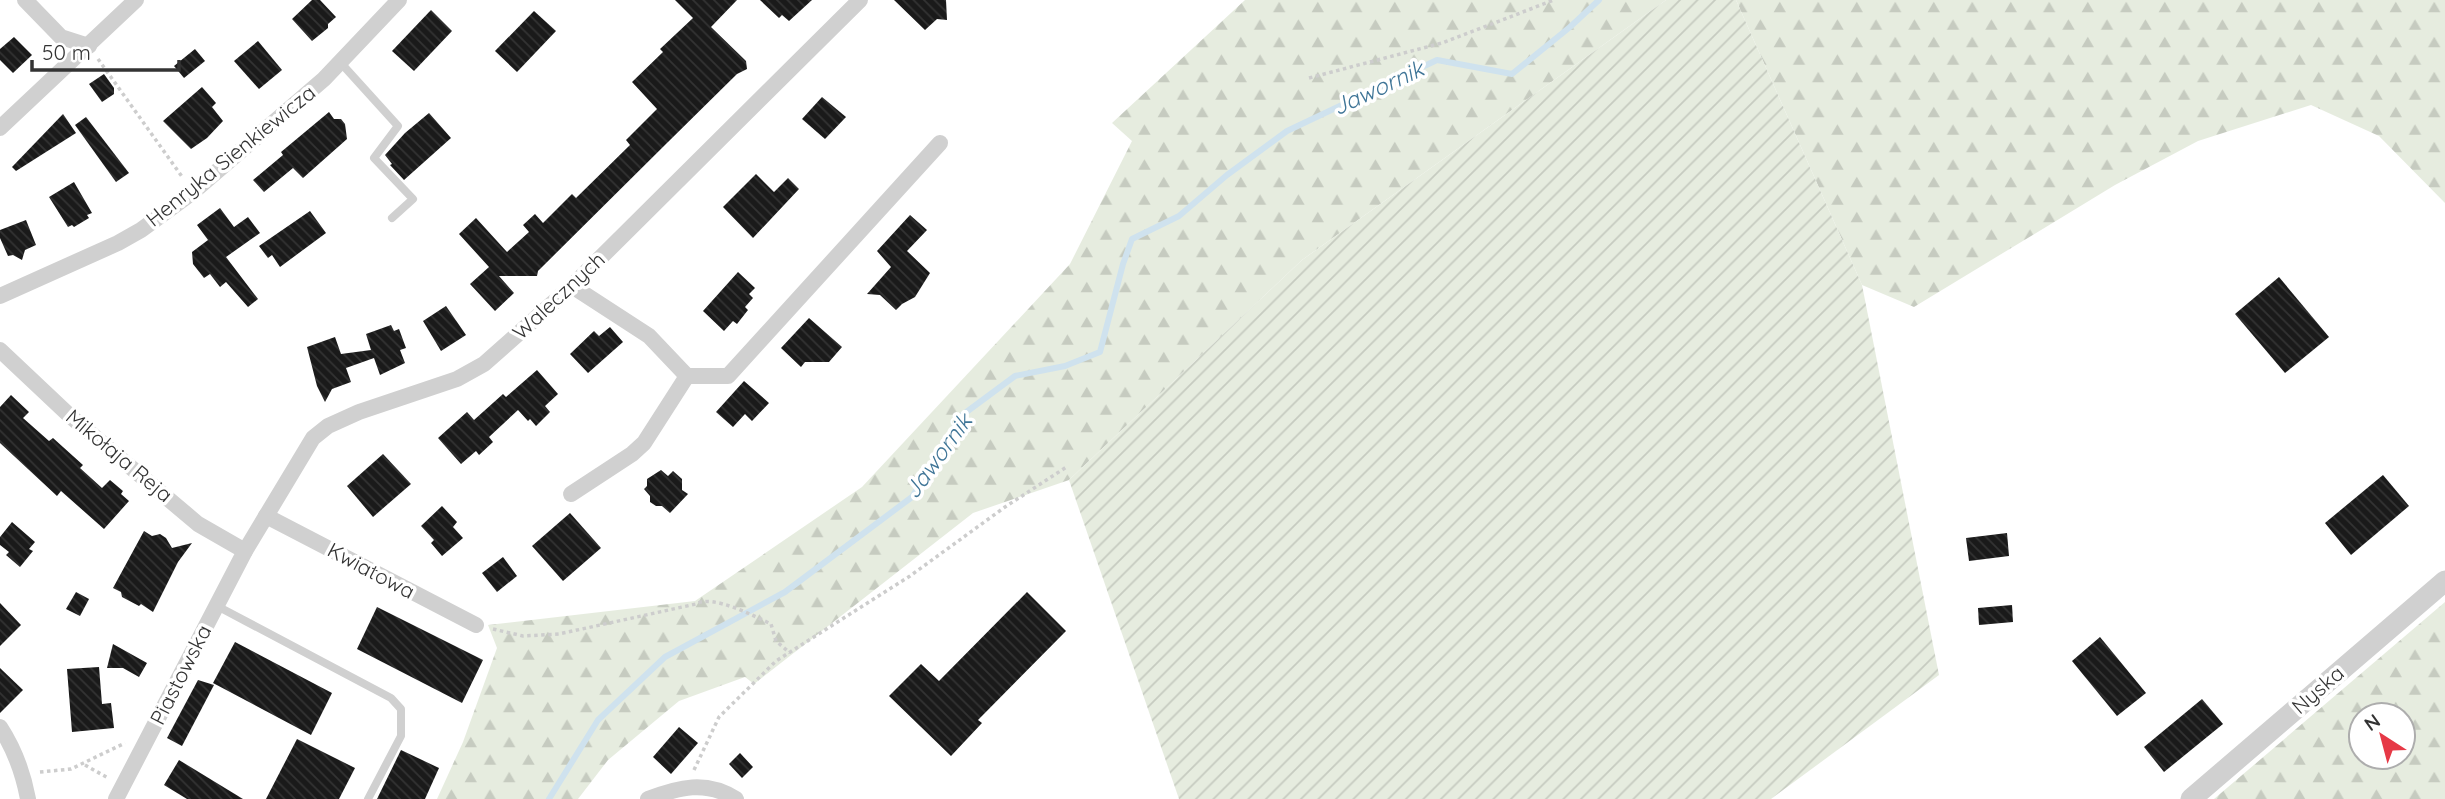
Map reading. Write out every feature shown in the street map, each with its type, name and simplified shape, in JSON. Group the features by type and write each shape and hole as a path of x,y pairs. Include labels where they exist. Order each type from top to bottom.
{"street":[{"path":"25,0 61,37 89,46"},
{"path":"0,128 136,0"},
{"name":"Henryka Sienkiewicza","path":"0,296 118,243 141,230 193,192 307,95 399,0"},
{"name":"Walecznych","path":"245,551 306,447 321,431 359,412 471,373 484,364 572,286 860,0"},
{"path":"572,286 649,336 687,376 728,376 940,143"},
{"name":"Mikołaja Reja","path":"0,350 70,416 198,524 245,551"},
{"path":"572,494 644,443 687,376"},
{"name":"Kwiatowa","path":"266,516 476,625"},
{"name":"Piastowska","path":"116,799 245,551"},
{"name":"Nyska","path":"2191,799 2445,581"},
{"path":"0,727 23,772 28,799"},
{"path":"648,799 694,786 729,794 737,799"}],"lane":[{"path":"340,62 398,126 374,158 413,199 392,218"},
{"path":"217,606 391,698 401,709 401,736 368,799"}],"path":[{"path":"1309,78 1442,43 1554,0"},
{"path":"89,46 193,192"},
{"path":"685,788 719,717 776,662 910,576 1068,466"},
{"path":"476,625 523,636 559,634 701,601 718,602 771,624 776,641 790,653"},
{"path":"23,772 71,768 130,741 146,743"},
{"path":"85,765 108,778"}],"green space":[{"path":"1245,0 1666,0 1302,260 1069,480 973,513 754,684 745,677 679,701 608,760 578,799 437,799 463,742 497,648 488,625 695,601 862,487 1070,264 1132,141 1112,123"},
{"path":"1666,0 1736,0 1862,285 1939,675 1771,799 1179,799 1069,480 1302,260"},
{"path":"1736,0 2445,0 2445,203 2379,136 2311,105 2198,141 2115,185 1914,307 1862,285"},
{"path":"2445,602 2445,799 2214,799"}],"building":[{"path":"312,0 320,0 336,17 328,24 328,28 312,41 292,19"},
{"path":"675,0 737,0 711,27 746,61 747,69 737,74 668,142 538,271 537,276 499,276 514,293 495,311 470,284 489,267 459,234 476,218 507,252 529,232 523,225 535,214 543,223 572,194 576,198 630,145 626,140 657,109 632,82 663,52 660,49 693,18"},
{"path":"760,0 812,0 789,21 782,15 779,18"},
{"path":"894,0 946,0 947,20 937,19 925,30"},
{"path":"431,10 452,31 414,71 392,51"},
{"path":"534,11 556,31 517,72 495,51"},
{"path":"14,37 32,55 13,73 0,60 0,49"},
{"path":"258,41 282,70 259,89 234,61"},
{"path":"195,49 205,61 184,78 174,66"},
{"path":"104,74 114,88 114,94 102,102 89,84"},
{"path":"202,87 216,103 212,107 223,121 207,138 191,149 163,121"},
{"path":"822,97 846,117 825,139 802,119"},
{"path":"329,112 334,119 341,119 345,124 347,139 303,178 293,168 264,192 253,180 283,155 281,152"},
{"path":"429,113 451,138 404,180 385,155 405,133"},
{"path":"63,114 76,133 16,171 12,167"},
{"path":"86,117 129,173 116,182 75,125"},
{"path":"756,174 774,192 788,178 799,189 753,238 723,207"},
{"path":"74,182 92,213 87,215 89,218 74,227 68,227 49,197"},
{"path":"220,208 234,227 248,217 260,233 226,257 258,299 248,307 226,282 220,287 210,274 204,278 193,264 192,252 208,240 197,225"},
{"path":"310,211 326,233 280,267 272,255 268,258 259,246"},
{"path":"910,215 927,230 907,251 930,273 915,297 896,310 880,295 867,294 891,267 877,251"},
{"path":"26,220 36,245 25,250 22,260 13,255 8,256 0,238 0,230"},
{"path":"738,272 755,288 749,294 753,298 737,324 733,321 724,331 703,311"},
{"path":"2279,277 2329,337 2285,373 2235,314"},
{"path":"446,306 466,335 441,351 423,321"},
{"path":"809,318 842,347 829,362 805,362 801,367 781,348"},
{"path":"391,325 394,331 399,329 406,348 400,350 405,363 380,375 374,358 346,368 351,382 332,389 325,402 317,386 307,347 335,337 341,354 371,350 366,334"},
{"path":"610,327 623,342 588,373 570,354 594,331 599,336"},
{"path":"537,370 558,394 545,406 550,412 536,426 518,410 489,437 493,442 479,455 476,451 461,464 438,438 467,412 474,420 503,394 506,397"},
{"path":"744,381 769,403 752,421 745,414 733,427 716,412"},
{"path":"11,395 29,412 23,418 49,441 53,438 83,465 80,468 102,488 110,480 123,491 121,494 129,501 104,529 61,491 57,496 0,443 0,407"},
{"path":"383,454 411,484 373,517 347,486"},
{"path":"661,470 668,476 673,471 682,479 682,490 688,494 670,513 662,506 650,502 650,496 644,489 647,479"},
{"path":"2383,475 2409,506 2351,555 2325,523"},
{"path":"442,506 457,522 453,527 463,538 442,556 431,543 434,540 421,526"},
{"path":"570,513 601,548 563,581 532,546"},
{"path":"12,522 35,542 29,549 33,551 20,567 6,555 9,552 0,545 0,537"},
{"path":"144,531 152,536 160,534 172,548 192,543 178,562 153,612 122,597 121,592 113,588"},
{"path":"2007,533 2009,556 1969,561 1966,538"},
{"path":"503,557 517,576 497,592 482,573"},
{"path":"76,592 89,599 80,616 66,609"},
{"path":"1027,592 1066,631 978,720 982,723 951,756 889,696 921,664 939,681"},
{"path":"0,603 21,625 0,646"},
{"path":"2012,605 2013,622 1979,625 1978,608"},
{"path":"377,607 483,660 462,703 357,649"},
{"path":"2100,637 2146,693 2117,716 2072,661"},
{"path":"235,642 332,693 311,735 213,683"},
{"path":"113,644 147,663 139,677 123,668 107,668"},
{"path":"99,667 102,704 111,703 114,728 72,732 67,669"},
{"path":"0,668 23,690 0,713"},
{"path":"198,680 214,685 182,746 167,738"},
{"path":"2202,699 2223,724 2164,772 2144,747"},
{"path":"679,727 698,743 671,774 653,757"},
{"path":"297,739 355,768 339,799 266,799"},
{"path":"401,750 439,768 425,799 377,799"},
{"path":"740,753 753,767 742,778 729,764"},
{"path":"179,760 243,799 187,799 164,785"}],"waterway":[{"name":"Jawornik","path":"549,799 598,720 665,657 785,592 912,497 961,416 1015,376 1065,366 1100,352 1132,239 1179,216 1227,175 1287,131 1437,60 1512,74 1599,0"}]}
